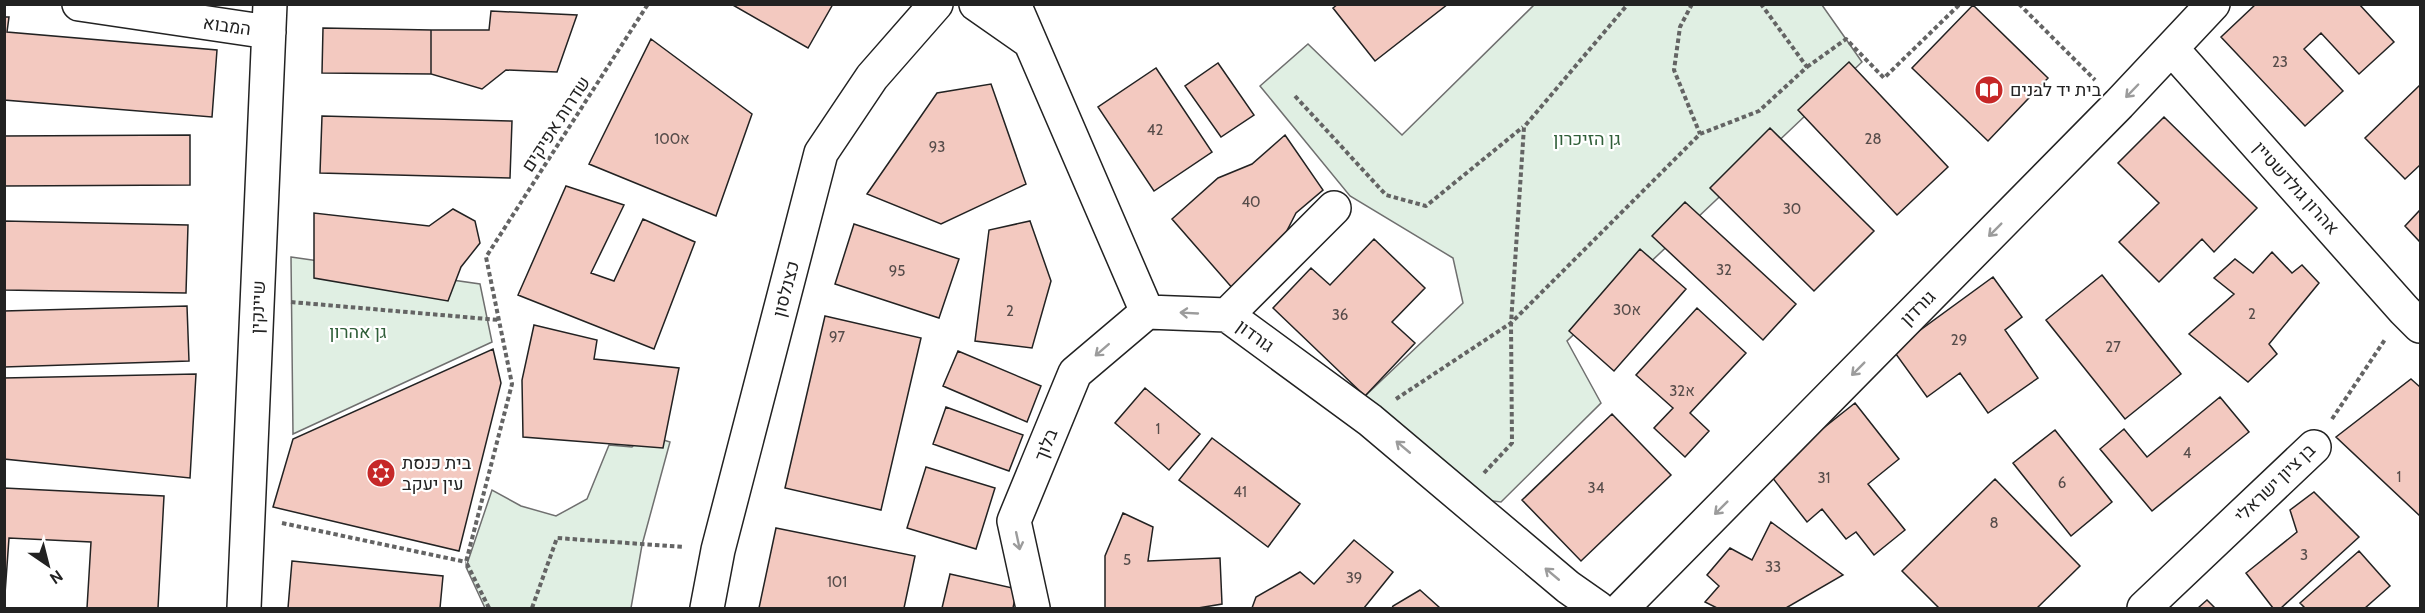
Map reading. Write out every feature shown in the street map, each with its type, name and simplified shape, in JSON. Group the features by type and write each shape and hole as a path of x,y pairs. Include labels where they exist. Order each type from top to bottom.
{"street":[{"name":"המבוא","path":"79,4 270,18"},
{"name":"כצנלסון","path":"708,609 718,550 821,153 872,77 936,4"},
{"path":"976,4 1030,42"},
{"path":"1014,4 1147,312"},
{"name":"גורדון","path":"1622,609 2119,104 2213,4"},
{"name":"שיינקין","path":"244,609 270,18"},
{"name":"אהרון גולדשטיין","path":"2172,49 2412,318"},
{"path":"1227,315 1334,208"},
{"name":"גורדון","path":"1147,312 1227,315 1370,420 1568,587 1598,609"},
{"name":"בלוך","path":"1033,609 1014,521 1075,373 1147,312"},
{"name":"בן ציון ישראלי","path":"2144,609 2314,447"}],"path":[{"name":"שדרות אפיקים","path":"500,320 486,257 648,4"},
{"path":"1295,96 1386,195 1426,206 1524,127 1628,4"},
{"path":"1692,4 1680,27 1674,70 1700,134"},
{"path":"1761,4 1807,67"},
{"path":"1370,420 1378,411 1511,323 1700,134 1759,111 1807,67 1846,39 1884,78 1960,4"},
{"path":"2019,4 2119,104"},
{"path":"1461,497 1512,443 1511,323 1524,127"},
{"path":"259,299 500,320 512,384 466,562 489,609"},
{"name":"בן ציון ישראלי","path":"2314,447 2412,318"},
{"path":"249,515 466,562"},
{"path":"532,609 557,538 718,550"}],"green space":[{"name":"גן הזיכרון","path":"1535,4 1822,5 1862,62 1567,341 1601,403 1501,502 1461,497 1365,396 1463,303 1453,258 1350,196 1260,86 1308,44 1402,135"},
{"name":"גן אהרון","path":"291,257 480,284 492,342 293,434"},
{"path":"644,434 670,442 642,545 631,608 485,608 466,567 492,490 521,506 556,516 587,499 609,445 632,447"}],"building":[{"path":"731,4 833,4 808,48"},
{"path":"1338,4 1448,4 1375,61 1333,8"},
{"path":"2256,4 2359,4 2394,42 2359,74 2321,33 2304,49 2343,91 2305,126 2221,37"},
{"path":"1973,5 2048,78 1988,141 1912,68"},
{"path":"491,11 577,15 557,72 506,70 482,89 431,74 431,30 489,30"},
{"path":"4,17 9,17 7,32 217,50 212,117 4,100"},
{"path":"323,28 431,30 431,74 322,73"},
{"path":"651,39 752,114 716,216 589,164"},
{"path":"1849,62 1948,167 1897,215 1798,110"},
{"path":"1218,63 1254,115 1221,137 1185,86"},
{"path":"1156,68 1212,152 1154,191 1098,107"},
{"path":"991,84 1026,184 941,224 867,194 937,93"},
{"path":"2420,85 2420,165 2405,179 2365,138"},
{"path":"322,116 512,121 510,178 320,173"},
{"path":"2164,117 2257,208 2214,252 2202,239 2159,282 2119,242 2159,203 2118,163"},
{"path":"1770,128 1874,231 1814,291 1710,188"},
{"path":"190,135 190,185 4,186 4,136"},
{"path":"1285,135 1323,190 1296,213 1275,254 1234,290 1172,219 1218,178 1252,164"},
{"path":"566,186 624,205 591,273 614,281 643,219 695,242 654,349 518,295"},
{"path":"1685,202 1796,304 1763,340 1652,236"},
{"path":"453,209 475,221 480,243 461,267 448,301 314,278 314,213 429,226"},
{"path":"2420,210 2420,242 2405,226"},
{"path":"4,221 188,225 186,293 4,290"},
{"path":"1030,221 1051,281 1032,348 975,341 989,230"},
{"path":"854,224 959,259 939,318 835,284"},
{"path":"1374,239 1425,288 1392,322 1415,343 1365,396 1273,308 1311,268 1330,285"},
{"path":"1640,249 1686,289 1614,371 1569,331"},
{"path":"2272,252 2292,273 2302,265 2319,283 2269,344 2277,354 2248,382 2189,334 2234,294 2214,278 2235,259 2253,273"},
{"path":"2102,275 2181,374 2125,419 2046,320"},
{"path":"1993,277 2022,317 2005,330 2038,378 1988,413 1960,373 1927,397 1893,350"},
{"path":"187,306 189,361 4,367 4,311"},
{"path":"1697,308 1746,353 1690,413 1709,431 1685,457 1654,428 1673,408 1636,375"},
{"path":"825,316 921,338 881,510 785,488"},
{"path":"534,325 597,340 594,359 679,368 663,448 523,437 522,380"},
{"name":"בית כנסת עין יעקב","path":"493,349 501,383 459,551 273,507 293,439"},
{"path":"958,351 1041,386 1027,422 943,386"},
{"path":"196,374 190,478 4,459 4,378"},
{"path":"2411,379 2420,387 2420,516 2336,437"},
{"path":"1145,388 1200,434 1169,470 1115,423"},
{"path":"2220,397 2249,432 2152,511 2100,449 2124,429 2147,457"},
{"path":"1855,403 1899,459 1868,484 1905,530 1874,555 1856,532 1846,539 1822,509 1807,522 1768,472"},
{"path":"946,407 1023,435 1009,471 933,444"},
{"path":"1612,414 1671,475 1581,561 1522,500"},
{"path":"2055,430 2112,502 2071,536 2013,463"},
{"path":"1212,438 1300,504 1268,547 1179,480"},
{"path":"926,467 995,488 976,549 907,528"},
{"path":"1995,479 2080,566 2037,608 1939,608 1902,571"},
{"path":"4,488 164,496 158,608 87,608 91,542 9,538 4,608"},
{"path":"2314,492 2359,537 2281,608 2273,608 2246,573 2297,532 2290,510"},
{"path":"1123,513 1153,527 1148,561 1220,558 1222,604 1198,608 1105,608 1105,556"},
{"path":"1771,522 1843,575 1786,608 1717,608 1705,602 1719,586 1707,575 1730,548 1752,560"},
{"path":"776,528 915,556 904,608 759,608"},
{"path":"1354,540 1393,572 1364,608 1252,608 1256,597 1300,572 1314,584"},
{"path":"2359,551 2390,586 2365,608 2305,608 2300,603"},
{"path":"292,561 443,576 440,608 288,608"},
{"path":"950,574 1017,589 1013,608 942,608"},
{"path":"1420,590 1440,608 1392,608 1393,606"},
{"path":"2207,600 2215,608 2198,608"}],"place":[{"name":"בית יד לבנים","path":"1989,90"},
{"name":"בית כנסת עין יעקב","path":"381,473"}]}
